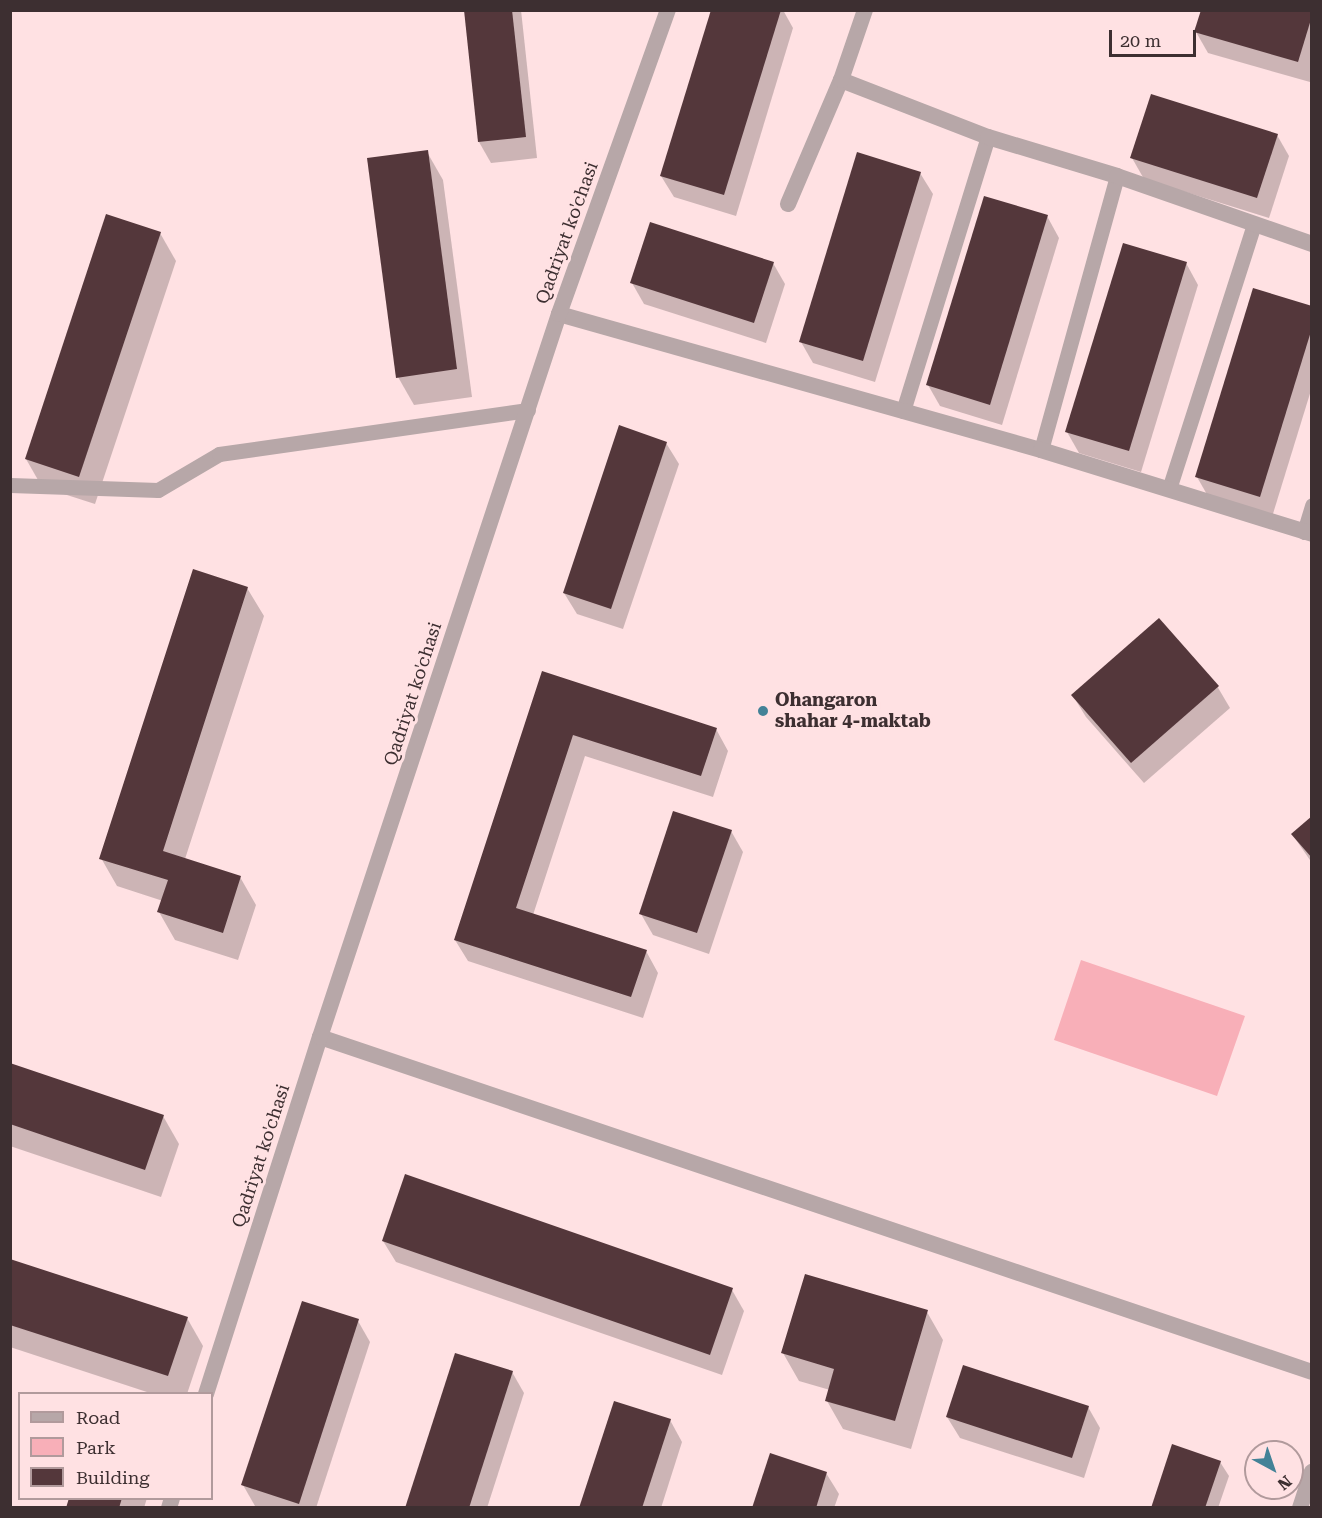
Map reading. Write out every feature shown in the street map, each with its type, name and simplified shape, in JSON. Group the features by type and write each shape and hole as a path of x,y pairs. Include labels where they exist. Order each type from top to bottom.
{"street":[{"name":"Qadriyat ko'chasi","path":"207,1392 320,1037 559,314 668,10"},
{"path":"788,204 841,80 865,10"},
{"path":"841,80 988,137 1117,176 1311,244"},
{"path":"559,314 1041,450 1308,533"},
{"path":"320,1037 1311,1372"},
{"path":"1300,1508 1311,1472"}],"lane":[{"path":"903,411 988,137"},
{"path":"1041,450 1117,176"},
{"path":"1169,489 1254,224"},
{"path":"10,485 158,490 219,454 528,410"},
{"path":"1308,533 1311,505"}],"green space":[{"path":"1081,960 1245,1016 1217,1096 1054,1040"}],"building":[{"path":"464,10 512,10 526,137 478,142"},
{"path":"711,10 781,10 724,195 660,176"},
{"path":"1201,10 1312,10 1312,16 1298,62 1194,32"},
{"path":"1151,94 1278,134 1257,198 1130,158"},
{"path":"428,150 457,369 396,378 367,158"},
{"path":"857,152 921,172 863,361 799,342"},
{"path":"984,196 1048,215 990,405 926,385"},
{"path":"106,214 161,232 79,477 25,459"},
{"path":"650,222 774,262 754,323 630,283"},
{"path":"1123,243 1187,262 1129,451 1065,432"},
{"path":"1253,288 1312,306 1312,328 1260,497 1195,477"},
{"path":"619,425 667,442 611,609 563,593"},
{"path":"193,569 248,587 163,851 241,876 223,933 157,912 168,880 99,859"},
{"path":"1159,618 1219,686 1131,763 1071,695"},
{"path":"542,671 717,728 701,776 573,735 516,908 647,950 631,997 454,940"},
{"path":"673,811 732,830 697,933 639,914"},
{"path":"1312,816 1312,858 1291,834"},
{"path":"10,1063 164,1115 145,1170 10,1124"},
{"path":"405,1174 733,1288 710,1355 382,1241"},
{"path":"10,1259 188,1317 168,1376 10,1325"},
{"path":"805,1274 928,1310 895,1421 825,1401 834,1369 781,1353"},
{"path":"302,1301 359,1319 299,1504 241,1485"},
{"path":"455,1353 513,1371 469,1508 405,1508"},
{"path":"963,1365 1089,1406 1072,1458 946,1417"},
{"path":"614,1401 671,1419 642,1508 579,1508"},
{"path":"1172,1444 1221,1461 1205,1508 1151,1508"},
{"path":"770,1453 827,1472 816,1508 752,1508"},
{"path":"68,1500 121,1500 119,1508 66,1508"}],"place":[{"name":"Ohangaron shahar 4-maktab","path":"763,711"}]}
